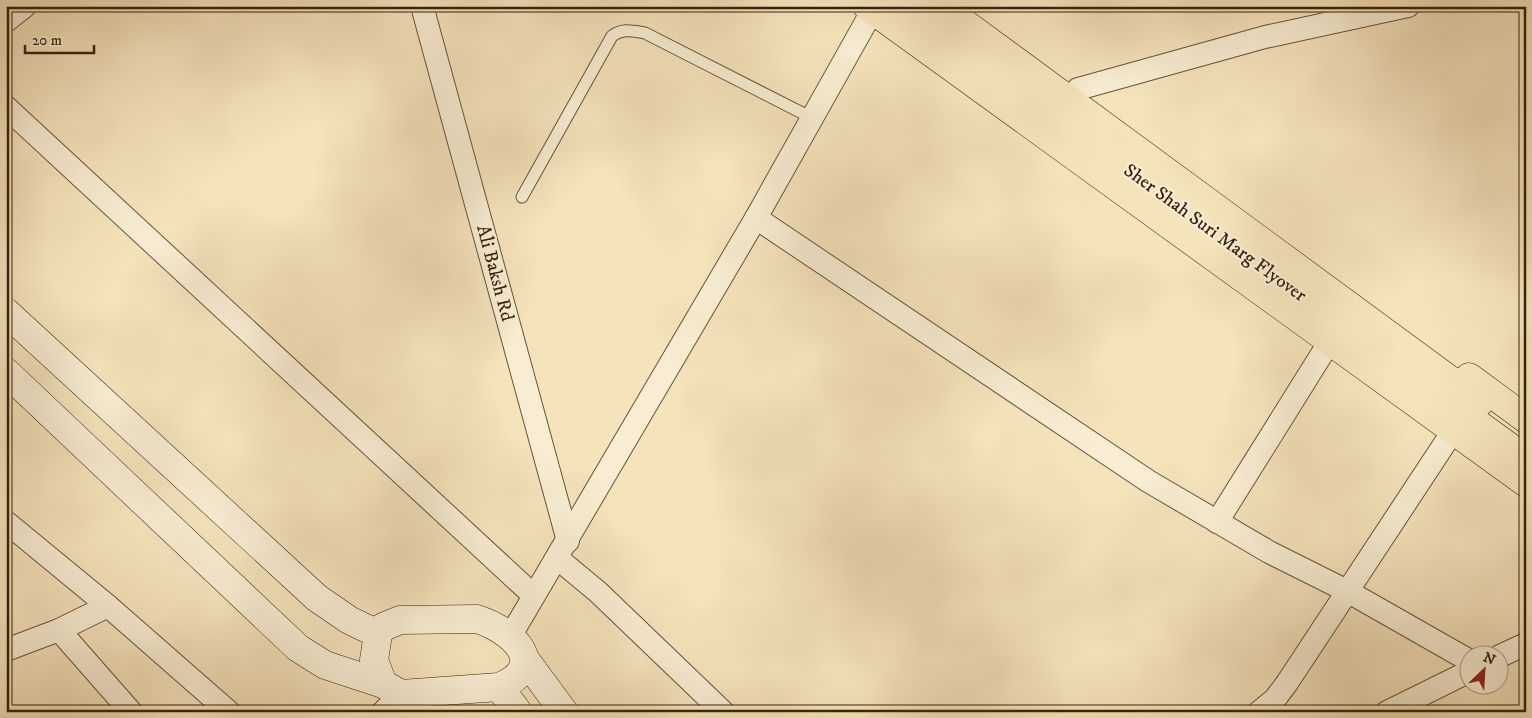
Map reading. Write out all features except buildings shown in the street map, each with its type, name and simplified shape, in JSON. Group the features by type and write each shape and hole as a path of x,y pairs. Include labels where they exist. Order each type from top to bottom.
{"highway":[{"name":"Sher Shah Suri Marg Flyover","path":"904,6 1526,459"},
{"name":"Sher Shah Suri Marg Flyover","path":"941,6 1526,436"},
{"path":"966,6 1526,419"},
{"path":"871,8 1526,483"}],"main road":[{"path":"6,312 316,598 349,620 378,634"},
{"path":"6,372 298,648 325,665 389,696 499,687 513,681 520,672 525,659"},
{"path":"389,696 374,660 378,634 383,627 400,620 477,618 495,624 511,635 520,645 525,659 564,712"},
{"path":"499,687 518,712"}],"street":[{"path":"6,21 25,6"},
{"name":"Ali Baksh Rd","path":"422,6 562,549"},
{"path":"1078,88 1265,37 1405,7"},
{"path":"511,635 756,218 871,8"},
{"path":"6,107 533,595"},
{"path":"756,218 1148,481 1269,552 1346,591 1460,655"},
{"path":"1217,522 1330,341"},
{"path":"1259,712 1275,699 1287,683 1453,431"},
{"path":"6,522 108,606 229,712"},
{"path":"562,549 598,592 723,712"},
{"path":"6,650 59,630 108,606"},
{"path":"59,630 131,712"},
{"path":"1510,651 1526,644"},
{"path":"1387,712 1460,675"}],"lane":[{"path":"522,197 612,36 618,32 629,30 645,34 812,118"}]}
